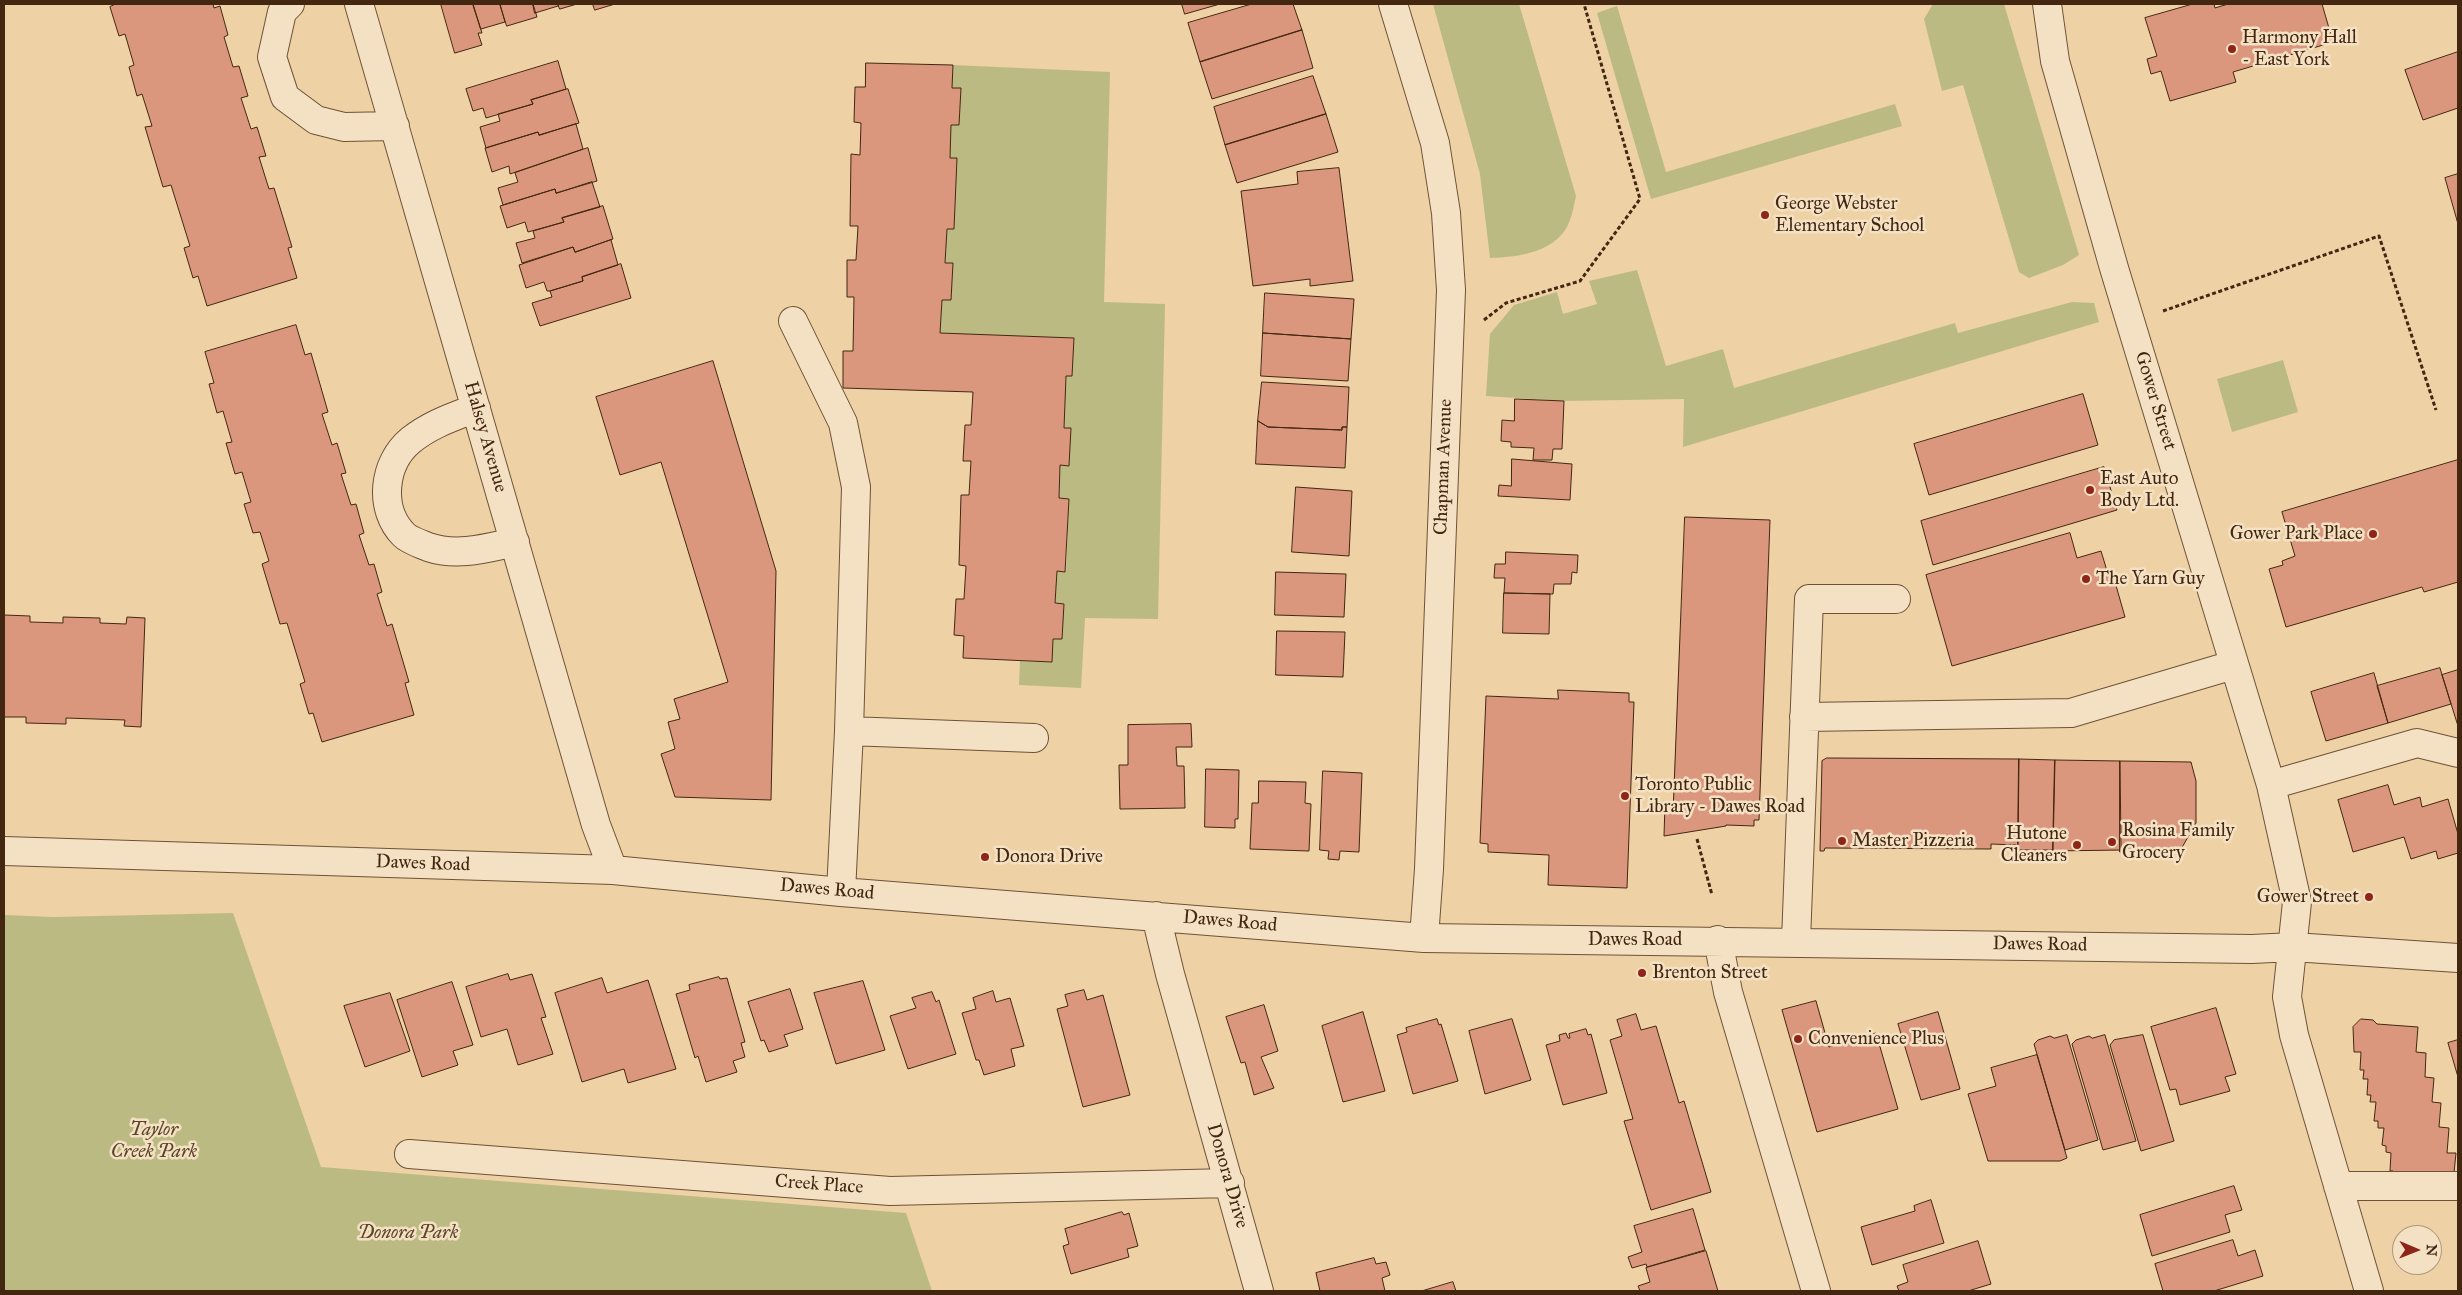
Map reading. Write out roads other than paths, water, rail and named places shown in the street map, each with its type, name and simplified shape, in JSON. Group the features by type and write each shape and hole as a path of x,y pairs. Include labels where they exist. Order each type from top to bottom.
{"street":[{"path":"290,4 282,12 272,58 285,97 316,120 344,127 395,126"},
{"name":"Halsey Avenue","path":"359,4 602,843 613,870"},
{"name":"Chapman Avenue","path":"1393,4 1434,143 1446,213 1451,290 1429,869 1424,938"},
{"name":"Gower Street","path":"2048,4 2055,61 2233,665 2271,785 2297,902 2287,997 2294,1035 2369,1291"},
{"path":"793,321 843,423 856,487 849,731 841,892"},
{"path":"476,408 432,426 410,441 395,460 386,486 391,515 405,536 430,548 471,552 515,542"},
{"path":"1796,941 1809,599 1896,599"},
{"path":"1804,717 2071,713 2233,665"},
{"path":"849,731 1034,738"},
{"path":"2271,785 2417,743 2458,753"},
{"name":"Dawes Road","path":"4,851 613,870 841,892 1424,938 1796,941 2252,949 2293,947 2458,958"},
{"name":"Donora Drive","path":"1156,916 1170,974 1259,1291"},
{"path":"1718,940 1728,992 1816,1291"},
{"name":"Creek Place","path":"409,1154 890,1191 1230,1183"},
{"path":"2338,1186 2458,1186"}],"place":[{"name":"Harmony Hall - East York","path":"2232,49"},
{"name":"George Webster Elementary School","path":"1765,215"},
{"name":"East Auto Body Ltd.","path":"2090,490"},
{"name":"Gower Park Place","path":"2373,534"},
{"name":"The Yarn Guy","path":"2086,579"},
{"name":"Toronto Public Library - Dawes Road","path":"1625,796"},
{"name":"Master Pizzeria","path":"1842,841"},
{"name":"Rosina Family Grocery","path":"2112,842"},
{"name":"Hutone Cleaners","path":"2077,845"},
{"name":"Donora Drive","path":"985,857"},
{"name":"Gower Street","path":"2369,897"},
{"name":"Brenton Street","path":"1642,973"},
{"name":"Convenience Plus","path":"1798,1039"}],"park label":[{"name":"Taylor Creek Park","path":"154,1141"},
{"name":"Donora Park","path":"408,1233"}]}
